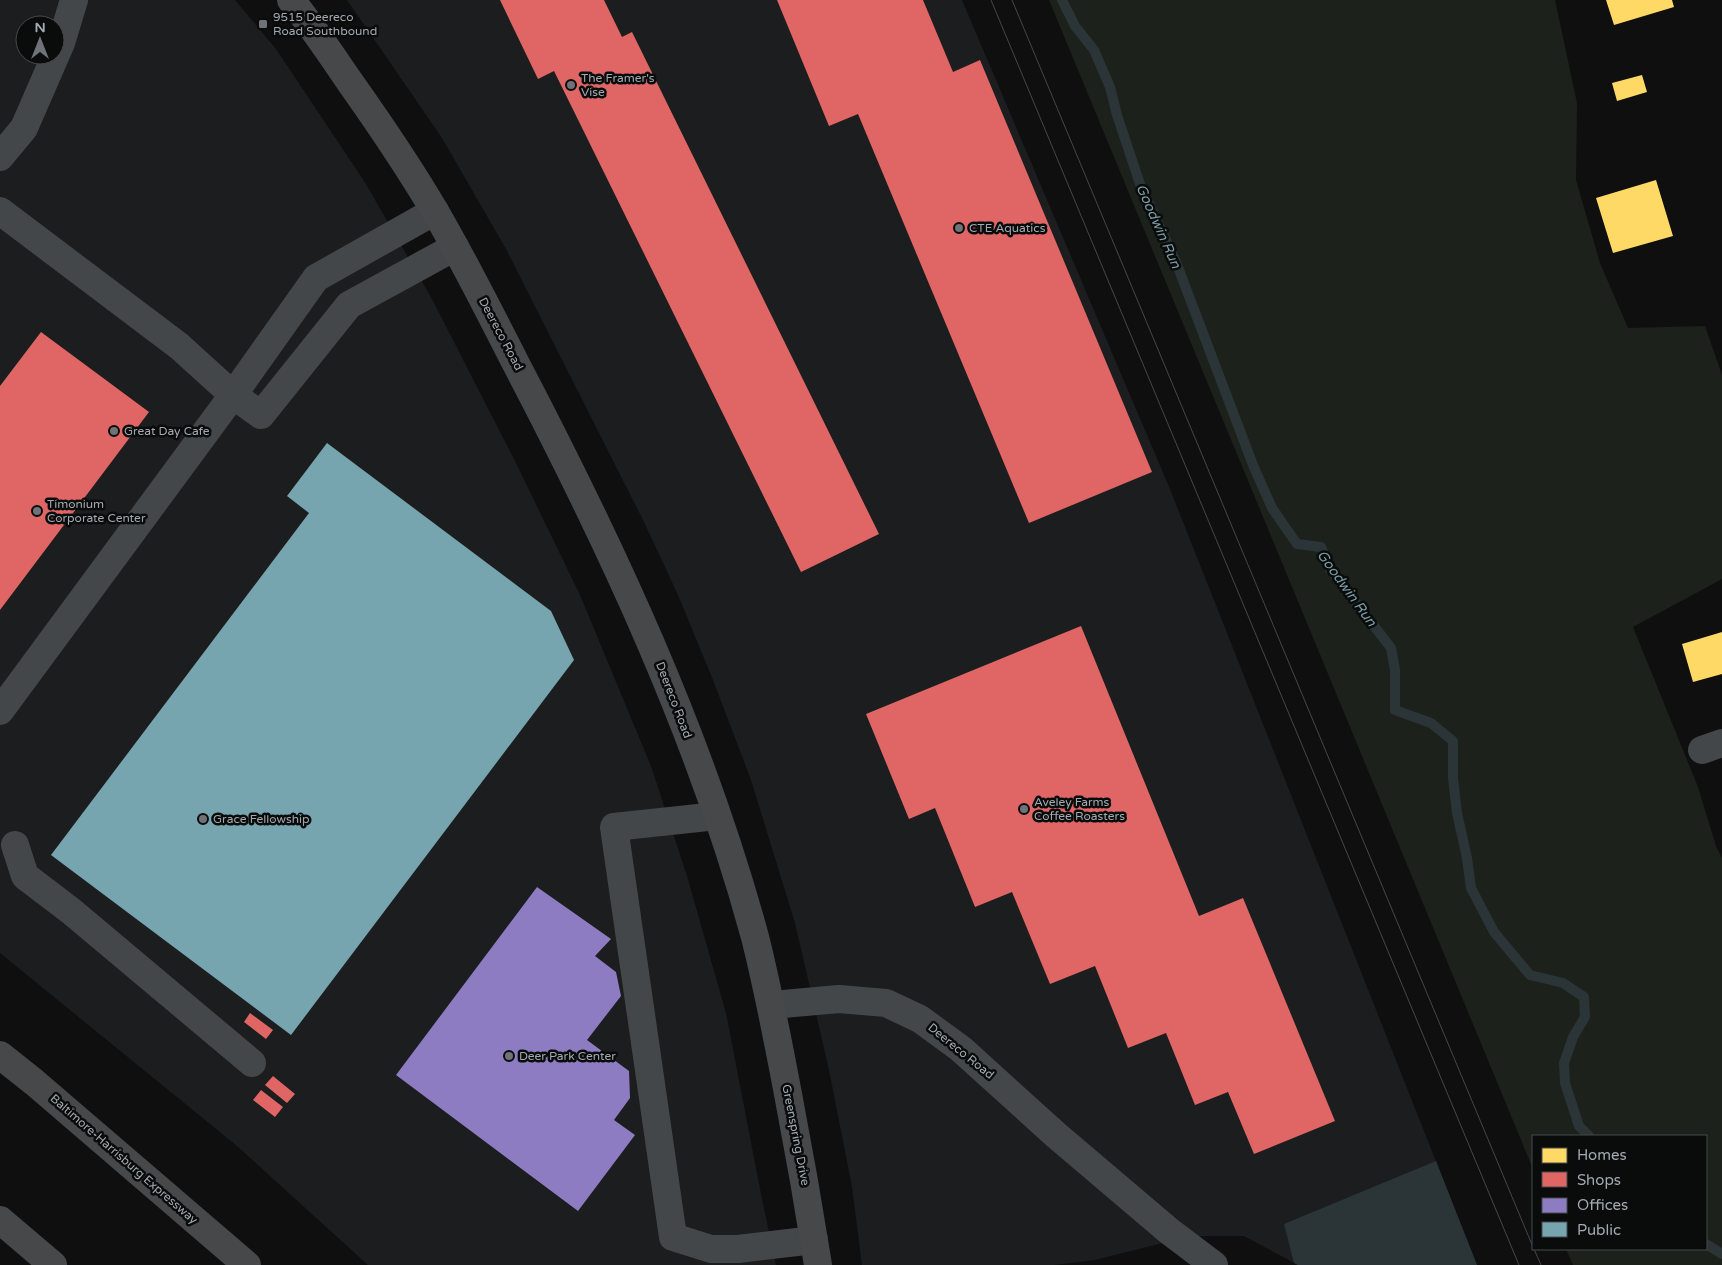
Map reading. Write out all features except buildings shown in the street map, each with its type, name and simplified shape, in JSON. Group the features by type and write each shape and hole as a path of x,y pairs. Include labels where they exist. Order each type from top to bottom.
{"highway":[{"name":"Baltimore-Harrisburg Expressway","path":"0,1055 247,1265"},
{"path":"0,1220 52,1265"}],"main road":[{"name":"Deereco Road","path":"291,0 309,22 378,122 435,211 560,447 622,576 662,668 716,816 752,927 772,1005"},
{"name":"Greenspring Drive","path":"772,1005 816,1253"}],"street":[{"path":"0,157 24,128 61,43 74,0"},
{"path":"0,211 179,346 233,395 261,415 349,305 455,247"},
{"path":"0,711 233,395 316,278 435,211"},
{"path":"716,816 614,827 673,1237 711,1249 816,1253"},
{"path":"15,844 25,876 252,1063"},
{"name":"Deereco Road","path":"772,1005 839,999 886,1003 920,1019 961,1048 1056,1135 1169,1231 1214,1265"}],"shaded area":[{"path":"0,0 235,0 276,49 366,184 432,299 517,465 580,595 651,766 687,876 726,1013 776,1265 368,1265 237,1146 0,953"},
{"path":"347,0 962,0 1170,489 1477,1265 1298,1265 1244,1236 1191,1236 1095,1260 1054,1265 862,1265 852,1187 829,1070 795,923 751,780 713,680 678,595 644,522 506,249 442,138"},
{"path":"1049,0 1555,0 1577,103 1576,180 1600,263 1628,328 1705,326 1722,375 1722,579 1633,627 1698,787 1716,846 1722,858 1722,1265 1573,1265 1566,1250 1707,1250 1707,1135 1532,1135 1532,1167"},
{"path":"1436,1161 1477,1265 1298,1265 1294,1263 1284,1224"}],"waterway":[{"name":"Goodwin Run","path":"1062,0 1075,26 1094,50 1110,87 1117,115 1140,184 1176,262 1253,465 1272,508 1297,544 1321,547 1330,569 1391,648 1395,670 1395,710 1431,723 1453,741 1453,778 1457,813 1467,858 1471,888 1494,932 1530,975 1563,983 1584,997 1585,1017 1573,1037 1564,1063 1565,1083 1579,1126 1588,1135"},
{"name":"Goodwin Run","path":"1707,1245 1722,1254"}],"tram line":[{"path":"991,0 1519,1265"},
{"path":"1012,0 1532,1245"},
{"path":"1534,1250 1541,1265"}],"place":[{"name":"9515 Deereco Road Southbound","path":"263,24"},
{"name":"The Framer's Vise","path":"571,85"},
{"name":"CTE Aquatics","path":"959,228"},
{"name":"Great Day Cafe","path":"114,431"},
{"name":"Timonium Corporate Center","path":"37,511"},
{"name":"Aveley Farms Coffee Roasters","path":"1024,809"},
{"name":"Grace Fellowship","path":"203,819"},
{"name":"Deer Park Center","path":"509,1056"}]}
